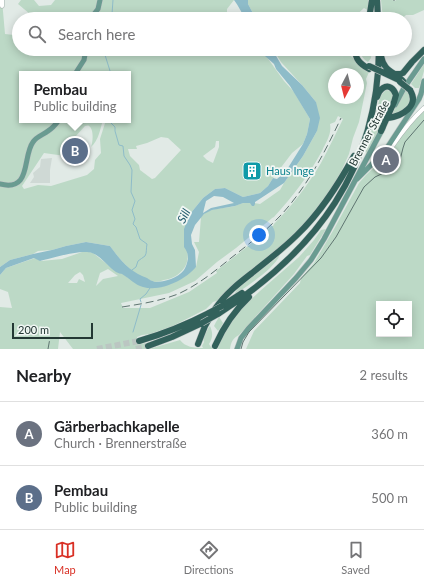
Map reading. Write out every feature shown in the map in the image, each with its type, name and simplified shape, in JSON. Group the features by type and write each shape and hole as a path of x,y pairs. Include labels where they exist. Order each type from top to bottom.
{"highway":[{"path":"372,0 373,12"},
{"path":"375,12 377,0"},
{"path":"395,74 404,73 424,50"},
{"path":"356,56 362,65 401,81"},
{"path":"139,341 182,326 209,314 222,306 265,275 306,236 333,200 354,156 366,123 374,74 375,56"},
{"path":"215,346 225,326 238,308 293,255 315,230 336,200 353,170 374,104 379,56"},
{"path":"381,56 384,66 395,74 411,89 416,96 414,106"},
{"path":"374,104 382,88 386,87 395,91 396,99 381,131"},
{"path":"388,118 399,116 409,108 413,98 411,89"},
{"path":"198,344 218,305 238,284 276,254 308,225 334,191 354,156"},
{"path":"148,346 172,337 218,314 254,290 276,271"}],"main road":[{"path":"96,12 98,9 100,0"},
{"path":"77,71 85,56"},
{"name":"Brenner Straße","path":"351,188 404,88 424,59"},
{"path":"414,106 421,94 424,81"},
{"name":"Brenner Straße","path":"351,188 360,176 381,156 414,106"},
{"path":"0,184 12,185 21,179 25,171 32,142 35,138 50,130 56,123"},
{"path":"366,158 368,163 374,163"},
{"path":"237,349 241,338 248,329 290,284 316,249 351,188"}],"street":[{"path":"2,0 2,6"},
{"path":"381,156 383,157 388,155 391,148 414,117 424,108"}],"shaded area":[{"path":"52,158 50,183 30,183 34,177 33,173 40,167 41,159"}],"green space":[{"path":"0,0 2,0 5,34 12,35 12,56 266,56 294,92 310,119 303,144 292,153 268,186 260,193 243,197 225,188 215,189 203,198 190,214 187,261 183,270 174,277 156,282 149,280 130,269 110,246 86,242 52,250 38,251 33,254 10,260 0,267","holes":["19,71 131,71 131,123 105,123 100,139 101,153 95,160 94,169 87,175 51,186 38,185 24,189 22,186 44,153 65,156 62,147 75,137 85,126 89,126 92,130 93,139 91,147 98,138 102,123 19,123","161,137 168,138 181,150 155,178 152,179 140,170 139,165 130,156 128,149 137,149 136,146","216,141 219,141 219,147 213,163 203,156 215,147"]},
{"path":"21,0 34,0 39,6 51,5 55,0 234,0 227,9 227,12 28,12 18,4"},
{"path":"248,0 368,0 369,11 364,8 360,12 252,12 248,4"},
{"path":"381,0 424,0 424,10 413,15 412,12 382,12"},
{"path":"277,56 351,56 369,72 366,79 367,83 364,98 364,68 328,68 328,104 363,104 349,154 336,183 326,199 295,234 243,277 219,300 213,302 206,309 173,326 150,334 142,335 137,338 140,344 146,343 149,349 73,349 60,332 58,349 0,349 0,307 12,308 8,292 0,289 0,275 6,268 35,258 41,261 62,259 85,251 93,253 117,272 128,278 162,287 196,267 199,252 194,242 199,242 201,217 208,211 235,206 242,203 260,204 280,190 303,156 317,131 316,102","holes":["338,116 343,119 321,163 311,179 273,226 271,226 216,271 217,273 189,292 150,308 123,308 121,303 169,293 195,281 274,217 312,168 328,138 330,124 335,122","108,269 118,276 103,279 96,286 100,273","80,272 83,275 85,282 79,279 77,283 68,283"]},
{"path":"362,56 371,56 368,62"},
{"path":"424,64 424,71 419,88 415,88 411,84"},
{"path":"406,89 410,96 409,104 402,112 391,116 398,102"},
{"path":"386,90 392,93 393,98 387,109 386,116 367,153 365,152 380,97"},
{"path":"424,109 424,349 246,349 254,331 300,283 301,278 314,263 359,183 383,159 389,156 405,130"},
{"path":"326,229 310,255 307,256 294,274 234,339 230,349 218,349 219,344 229,325 244,306 299,257 321,230"},
{"path":"280,255 273,265 263,274 238,291 236,294 235,293 238,288 258,271"},
{"path":"219,317 223,323 218,331 214,326"},
{"path":"210,326 212,335 209,344 211,347 218,349 149,349 180,340 190,347 203,348 203,338"}],"water":[{"path":"234,0 248,0 248,4 252,12 242,12"},
{"path":"265,56 276,56 282,66 302,85 316,102 320,118 317,131 303,156 284,183 255,202 254,206 250,203 243,203 212,210 204,214 195,225 191,235 192,244 195,250 196,267 186,276 172,284 165,286 157,288 143,287 116,272 95,254 87,252 67,254 40,261 34,258 6,268 0,275 0,267 10,260 86,242 110,246 130,269 155,282 171,279 181,273 185,268 188,259 184,247 184,229 190,214 203,198 215,189 225,188 243,197 260,193 268,186 273,178 277,179 286,171 303,144 310,119 290,86 276,69 274,64","holes":["214,196 223,197 234,203 211,208 203,213 206,201"]}],"waterway":[{"path":"112,12 113,0"},
{"path":"105,56 110,71"},
{"path":"111,123 115,127 119,145 123,146 124,156 132,170 131,192 135,201 132,210 135,219 133,224 136,227 140,239 147,244 145,256 138,261 136,267 132,270"},
{"path":"141,302 140,299 150,288"},
{"path":"133,332 141,305"}],"tunnel":[{"path":"97,349 139,341"},
{"path":"136,349 148,346"}],"tram line":[{"path":"241,349 249,332 321,258 336,237 364,187 375,177 396,167 400,160 405,142 424,120"}],"railway":[{"path":"122,307 178,294 212,273 264,231 282,214 300,192 322,156 341,118"},
{"path":"48,349 50,338"}],"place":[{"name":"Pembau","path":"75,151"},
{"name":"Gärberbachkapelle","path":"386,160"},
{"name":"Haus Inge","path":"252,171"}],"water label":[{"name":"Sill","path":"184,216"}]}
